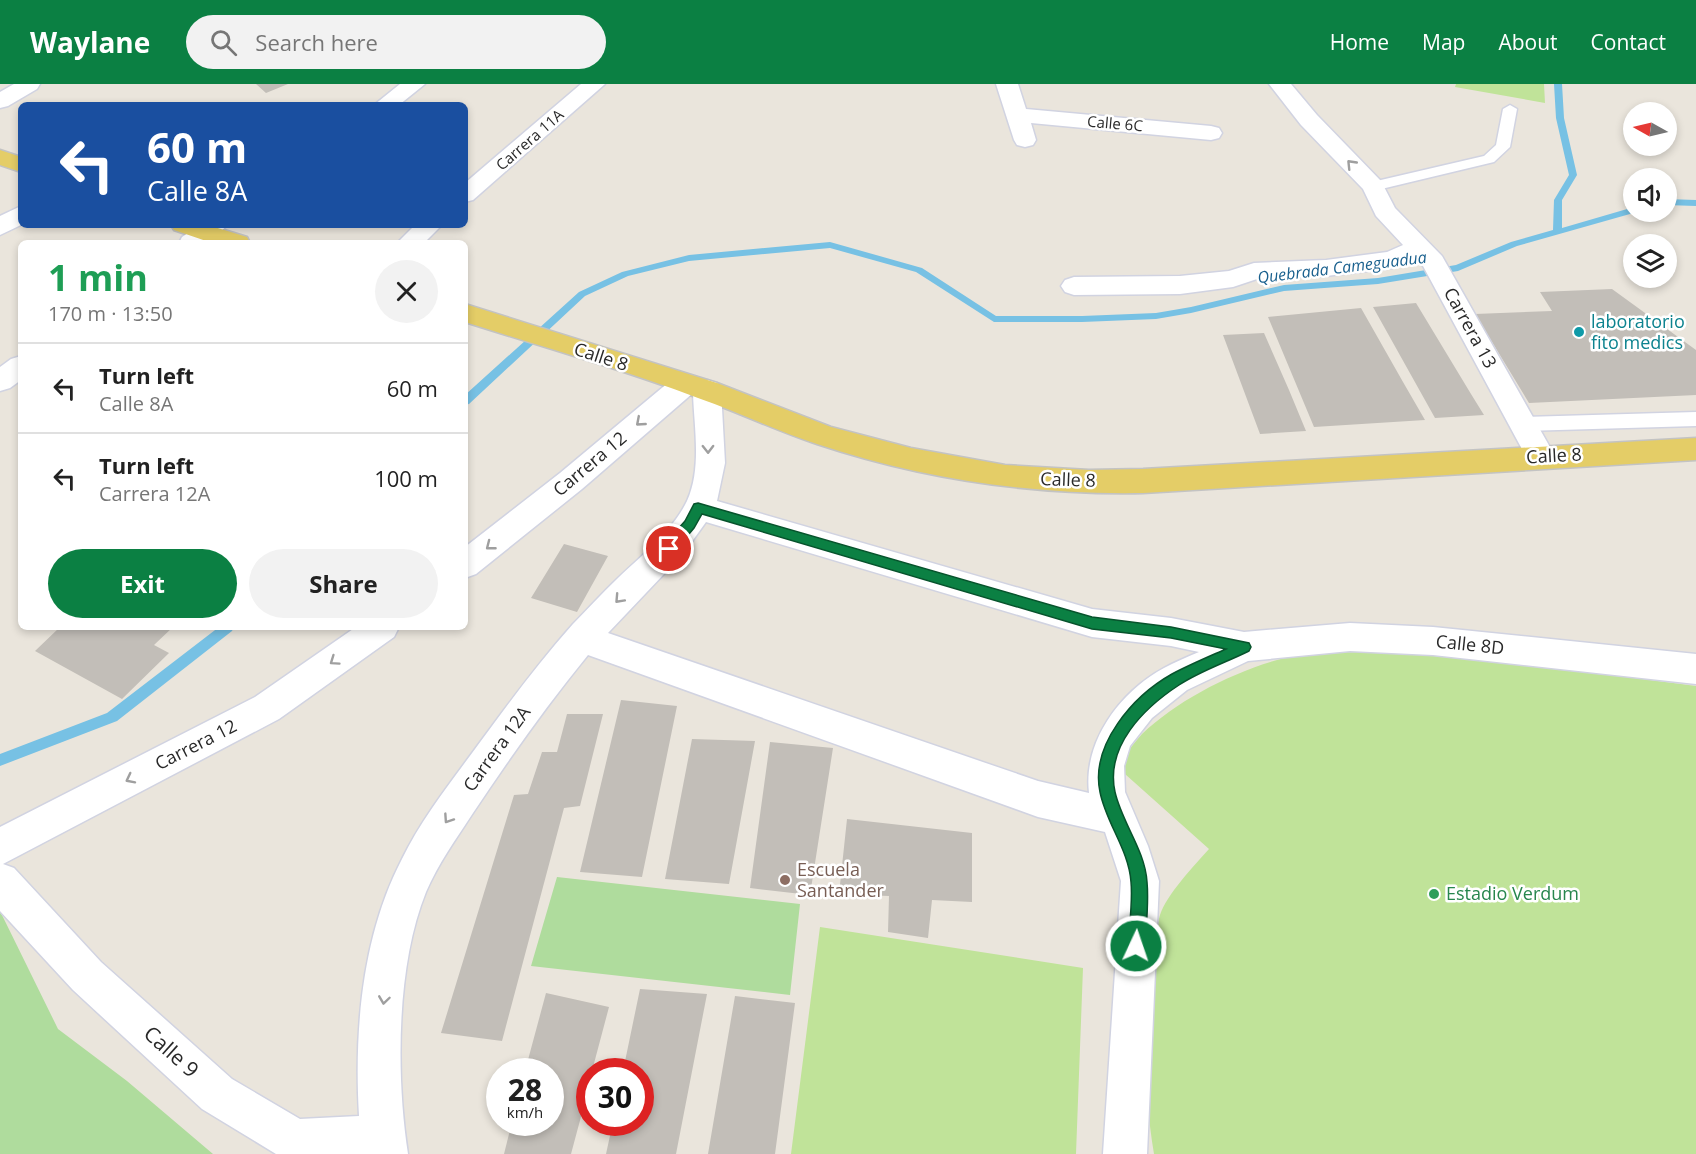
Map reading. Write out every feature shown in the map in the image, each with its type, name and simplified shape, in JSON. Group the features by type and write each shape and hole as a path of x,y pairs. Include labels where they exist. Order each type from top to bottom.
{"main road":[{"path":"0,157 18,164"},
{"path":"199,231 228,240"},
{"name":"Calle 8","path":"468,315 696,387 825,436 963,470 1026,478 1089,482 1143,481 1540,456 1696,449"}],"street":[{"path":"0,101 29,84"},
{"path":"389,102 414,84"},
{"name":"Carrera 11A","path":"468,192 594,84"},
{"path":"1007,84 1024,140"},
{"name":"Carrera 13","path":"1260,84 1351,191 1385,211 1426,254 1452,293 1540,456"},
{"name":"Carrera 13","path":"1280,84 1309,120 1372,186 1385,211"},
{"name":"Calle 6C","path":"1018,115 1211,133"},
{"path":"0,227 18,216"},
{"path":"412,240 426,228"},
{"path":"1074,286 1190,284 1233,279 1254,271 1326,268 1426,254"},
{"path":"0,381 18,368"},
{"name":"Carrera 12A","path":"384,1146 378,1079 382,1012 390,954 405,897 433,841 501,741 582,638 669,549 689,524 698,508 709,478 696,387"},
{"name":"Carrera 12","path":"468,563 696,387"},
{"path":"698,508 1092,623 1171,632 1244,647"},
{"name":"Carrera 12","path":"0,847 267,708 378,630"},
{"path":"582,638 1038,799 1116,817"},
{"name":"Calle 8D","path":"1244,647 1350,638 1433,641 1696,669"},
{"path":"1125,1154 1140,881 1129,846 1107,792 1106,766 1115,738 1140,707 1175,679 1244,647"},
{"name":"Calle 9","path":"0,882 87,976 217,1094 296,1141 384,1146"}],"lane":[{"path":"1372,186 1489,159 1503,147 1510,109"},
{"path":"1522,424 1696,419"}],"green space":[{"path":"1456,84 1544,84 1545,103 1455,87"},
{"name":"Estadio Verdum","path":"1414,649 1696,686 1696,1154 1154,1154 1146,1075 1145,1021 1154,943 1160,915 1168,898 1209,849 1116,766 1142,734 1180,704 1250,669 1322,651"},
{"path":"557,877 800,904 790,995 531,966"},
{"path":"0,911 58,1029 127,1081 213,1154 0,1154"},
{"path":"820,927 1083,968 1076,1154 791,1154"}],"building":[{"path":"256,84 288,84 266,93"},
{"name":"laboratorio fito medics","path":"1612,289 1696,350 1696,395 1529,403 1475,314 1552,311 1540,292"},
{"path":"1416,303 1484,415 1435,418 1373,307"},
{"path":"1361,308 1425,420 1314,427 1268,317"},
{"path":"1264,333 1306,431 1260,434 1223,335"},
{"path":"564,544 608,556 577,612 531,598"},
{"path":"57,630 170,630 154,645 169,653 122,699 35,651"},
{"path":"621,700 677,706 642,877 580,872"},
{"path":"567,714 603,714 580,806 564,808 502,1041 441,1033 514,795 528,794 542,752 557,752"},
{"path":"692,739 755,741 729,884 665,879"},
{"path":"770,742 833,748 810,895 750,888"},
{"path":"847,819 972,833 972,902 932,900 928,938 888,932 889,896 839,894"},
{"path":"640,989 707,994 676,1154 606,1154 610,1136 654,1136 654,1058 626,1058"},
{"path":"546,993 609,1007 595,1058 576,1058 576,1135 571,1154 504,1154 508,1136 564,1136 564,1058 528,1058"},
{"path":"735,996 795,1003 775,1154 708,1154"}],"waterway":[{"path":"1557,232 1558,200 1573,175 1560,118 1558,84"},
{"name":"Quebrada Cameguadua","path":"1677,202 1696,203"},
{"name":"Quebrada Cameguadua","path":"1557,232 1623,213"},
{"name":"Quebrada Cameguadua","path":"468,398 582,294 625,274 689,258 830,245 919,270 994,319 1082,319 1156,316 1284,288 1378,281 1458,268 1514,244 1557,232"},
{"name":"Quebrada Cameguadua","path":"0,760 112,717 224,630"}],"place":[{"name":"laboratorio fito medics","path":"1579,332"},
{"name":"Escuela Santander","path":"785,880"},
{"name":"Estadio Verdum","path":"1434,894"}],"route":[{"path":"669,549 689,524 698,508 1092,623 1171,632 1244,647 1175,679 1140,707 1115,738 1106,766 1107,792 1129,846 1140,881 1136,946"}]}
